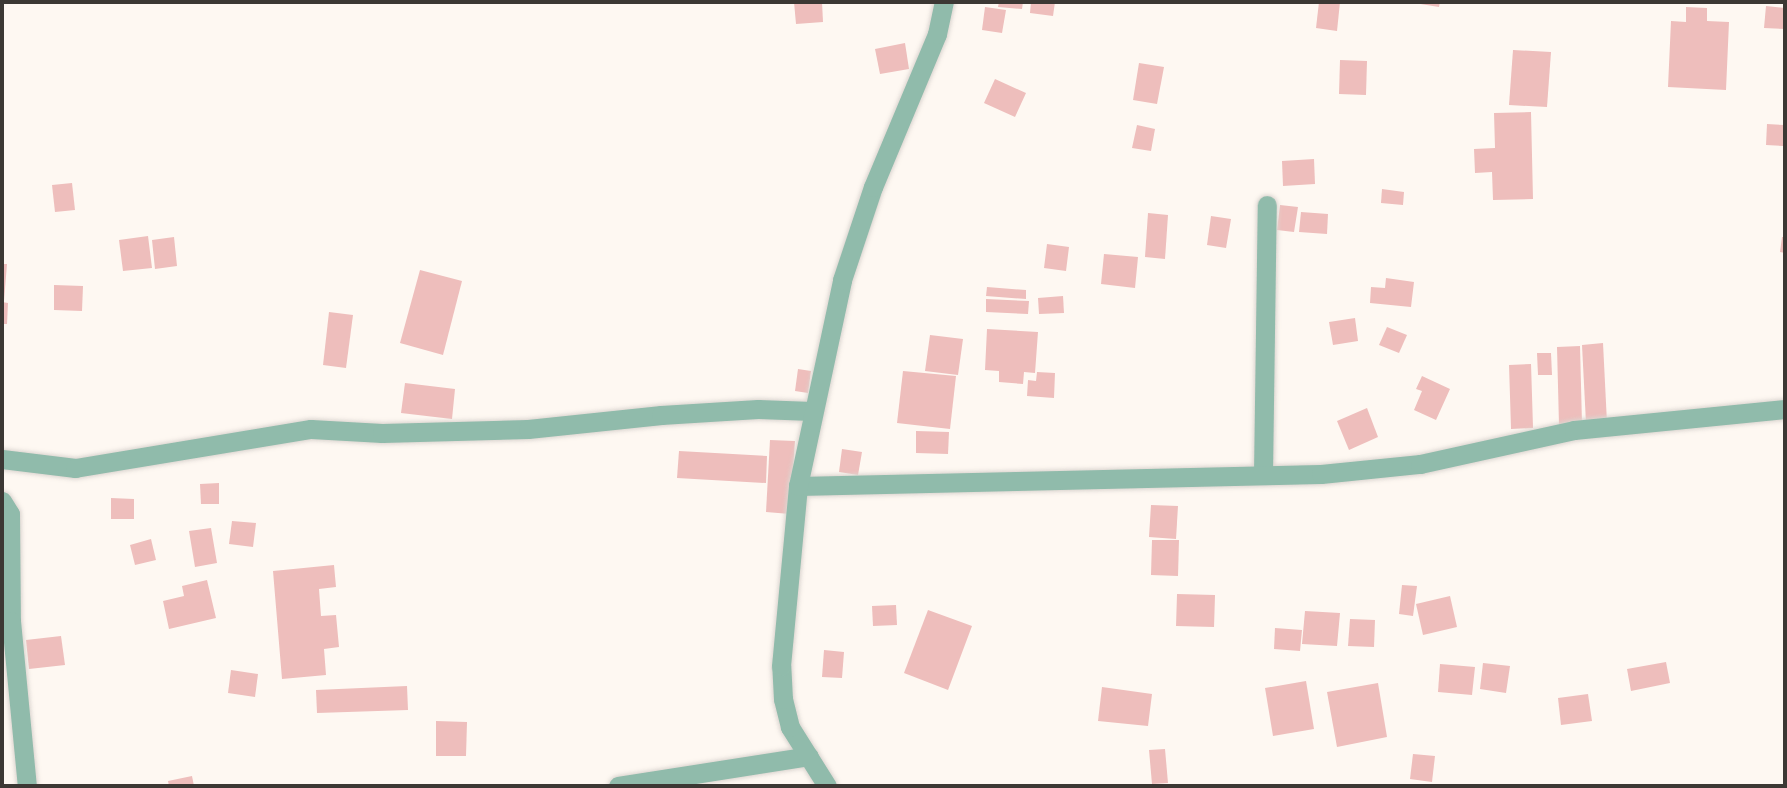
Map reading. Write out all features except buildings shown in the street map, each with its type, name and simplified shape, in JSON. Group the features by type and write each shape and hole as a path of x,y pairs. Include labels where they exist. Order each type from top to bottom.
{"street":[{"path":"827,786 790,727 781,666 798,486 842,279 873,187 937,34 944,2"},
{"path":"1263,475 1267,205"},
{"path":"2,459 75,468 311,429 382,433 528,429 758,408 812,411"},
{"path":"798,486 1263,475 1420,464 1574,430 1785,409"},
{"path":"2,501 10,514 11,621 27,786"},
{"path":"618,786 809,757"}]}
